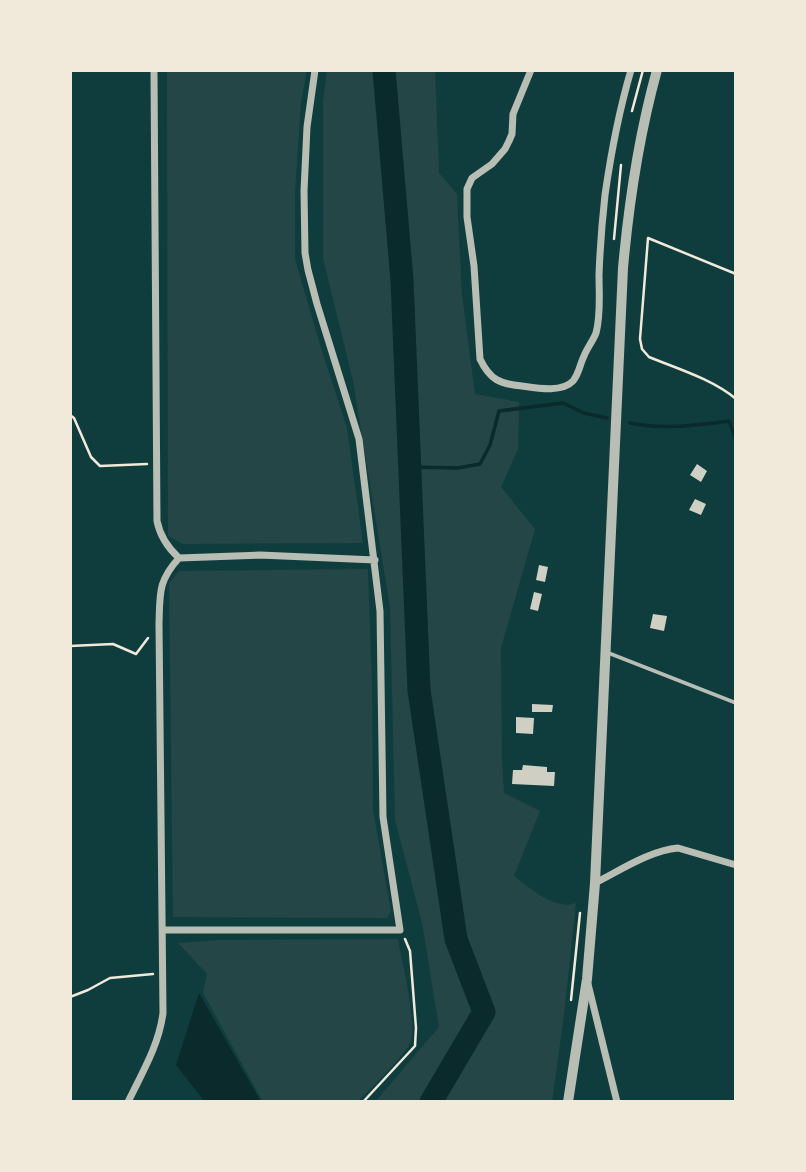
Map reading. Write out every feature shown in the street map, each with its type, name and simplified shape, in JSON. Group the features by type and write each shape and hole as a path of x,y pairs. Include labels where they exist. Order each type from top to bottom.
{"street":[{"path":"163,930 400,930 383,817 381,636 375,560 359,439 317,304 305,253 307,127 315,70"},
{"path":"531,70 513,114 512,134 505,149 470,182 467,189 467,217 474,266 480,359 490,375 498,380 508,384 548,388 561,387 572,382 595,335 605,193 631,70"},
{"path":"568,1102 587,979 595,883 623,268 631,199 648,104 657,70"},
{"path":"154,73 159,532 180,558 260,555 375,560"},
{"path":"128,1102 161,1028 163,930 159,624 162,585 169,569 180,558"},
{"path":"595,883 668,849 678,848 736,864"},
{"path":"587,979 617,1102"}],"lane":[{"path":"604,651 736,703"}],"path":[{"path":"736,274 648,238 640,339 642,349 649,356 712,384 736,399"},
{"path":"70,415 74,418 91,457 100,466 157,464"},
{"path":"70,646 113,644 136,654 159,624"},
{"path":"570,1009 581,903"},
{"path":"363,1102 415,1046 410,951 400,930"},
{"path":"70,997 110,978 163,973"}],"shaded area":[{"path":"307,70 301,103 295,192 295,259 347,428 363,543 183,544 168,536 167,71"},
{"path":"327,70 435,70 439,173 457,194 462,295 475,394 519,402 518,449 501,487 535,529 501,648 502,760 504,793 540,811 514,876 551,901 568,905 576,903 552,1102 375,1102 439,1027 422,923 395,820 390,607 353,381 323,258 323,102"},
{"path":"368,569 373,810 391,911 387,918 173,917 169,583 179,571"},
{"path":"398,939 411,1006 411,1041 395,1063 357,1102 263,1102 203,993 207,974 178,943 221,940"},
{"path":"199,993 261,1102 205,1102 176,1065"}],"building":[{"path":"697,464 707,471 701,482 690,475"},
{"path":"695,499 706,504 701,515 689,510"},
{"path":"539,565 548,567 545,582 536,580"},
{"path":"534,592 542,594 538,611 530,609"},
{"path":"653,614 667,616 664,631 650,628"},
{"path":"532,704 553,705 552,712 532,712"},
{"path":"516,717 534,718 533,734 516,733"},
{"path":"523,765 547,767 547,772 555,772 554,786 512,784 513,770 522,770"}],"waterway":[{"path":"384,70 402,280 419,690 456,939 484,1012 431,1102"},
{"path":"410,467 458,468 480,464 490,445 499,411 563,403 584,413 607,418"},
{"path":"630,423 667,426 729,421 736,440"}]}
